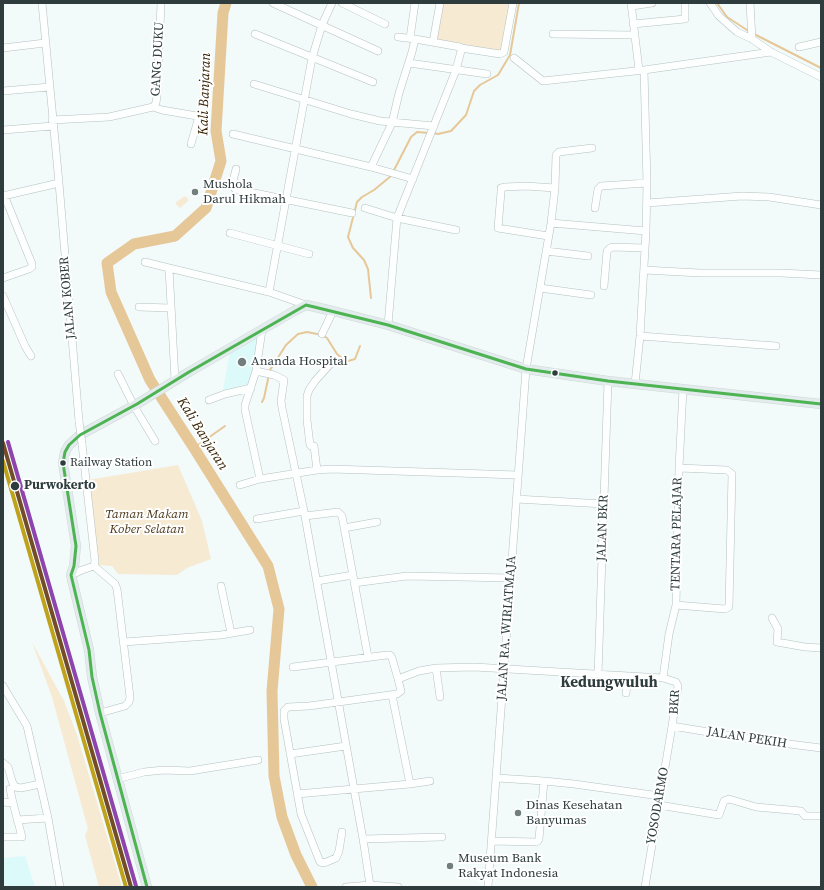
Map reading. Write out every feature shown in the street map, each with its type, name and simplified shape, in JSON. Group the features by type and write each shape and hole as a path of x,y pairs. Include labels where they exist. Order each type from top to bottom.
{"main road":[{"path":"146,887 100,713 92,677 89,650 71,575 74,566 76,546 63,463 65,452 69,445 80,435 135,405 294,311 306,306 388,324 526,369 608,381 821,404"}],"street":[{"name":"JALAN KOBER","path":"42,3 79,421 95,561 94,566"},
{"name":"GANG DUKU","path":"3,130 109,117 154,107 157,96 161,3"},
{"path":"273,3 378,51"},
{"path":"269,292 312,58 322,25 332,3"},
{"path":"342,3 385,24"},
{"path":"371,167 392,123 399,93 409,63 414,3"},
{"path":"434,42 440,3"},
{"path":"398,36 500,54 504,52 513,3"},
{"path":"635,384 640,336 644,270 647,184 641,70 634,35 632,4 652,3"},
{"path":"634,24 685,19 684,3"},
{"path":"710,3 719,16 737,32 752,33 771,52 821,77"},
{"path":"750,3 752,33"},
{"path":"255,34 373,82"},
{"path":"553,34 634,35"},
{"path":"799,47 821,42"},
{"path":"3,48 45,43"},
{"path":"388,324 397,218 456,70 461,48"},
{"path":"514,58 543,81 641,70 771,52"},
{"path":"409,63 487,74"},
{"path":"254,84 351,114 392,123 433,127"},
{"path":"3,91 49,87"},
{"path":"154,107 162,110 197,116 198,120 191,144"},
{"path":"233,134 371,167 413,179"},
{"name":"JALAN RA. WIRIATMAJA","path":"488,887 493,841 526,369 551,223 557,154 559,152 592,148"},
{"path":"236,169 232,185 235,189 352,213"},
{"path":"3,278 29,269 32,267 32,264 3,196 59,183"},
{"path":"595,208 598,190 601,186 647,184"},
{"path":"548,236 498,228 501,188 526,186 555,188"},
{"path":"647,203 742,196 769,197 821,205"},
{"path":"365,208 397,218 456,230"},
{"path":"551,223 646,231"},
{"path":"230,233 308,254"},
{"path":"604,286 607,251 609,249 645,248"},
{"path":"546,251 588,256"},
{"path":"145,262 269,292 306,306"},
{"path":"169,268 172,382"},
{"path":"644,270 700,273 781,273 821,275"},
{"path":"540,288 591,295"},
{"path":"3,296 25,346 31,356"},
{"path":"139,307 170,308"},
{"path":"322,334 333,311"},
{"path":"260,479 245,405 256,371 262,330"},
{"path":"640,336 776,346"},
{"path":"317,470 314,446 311,446 310,444 307,420 307,396 315,380 333,361"},
{"path":"256,371 270,374 284,380 281,401 282,408 305,514 339,701 370,885"},
{"path":"118,374 155,441"},
{"name":"JALAN BKR","path":"598,675 608,381"},
{"path":"209,400 225,394 251,388"},
{"name":"TENTARA PELAJAR","path":"663,678 669,634 676,606 679,468 683,389"},
{"path":"676,606 725,610 729,607 732,482 732,474 728,470 679,468"},
{"path":"240,485 260,479 295,473 341,469 518,475"},
{"path":"516,499 604,504"},
{"path":"257,519 305,514 340,513 342,516 368,657"},
{"path":"344,528 376,522"},
{"path":"71,575 94,566 115,584 117,590 130,697 129,702 125,706 100,713"},
{"path":"317,581 407,576 511,578"},
{"path":"221,586 231,633"},
{"path":"772,618 778,629 777,642 805,648 821,648"},
{"path":"124,642 198,637 250,630"},
{"path":"293,667 331,661 390,655 398,679 401,691 392,695 285,708 283,715 301,814 320,862 324,863 336,858 339,851 342,832"},
{"name":"BKR","path":"398,679 415,672 436,668 474,667 663,678 676,682 678,686 672,726"},
{"path":"436,668 440,697"},
{"path":"626,693 628,676"},
{"path":"3,686 27,726 48,818 60,887"},
{"path":"392,695 410,784"},
{"name":"JALAN PEKIH","path":"672,726 757,740 821,748"},
{"name":"YOSODARMO","path":"645,887 672,726"},
{"path":"290,754 346,746"},
{"path":"117,779 164,770 190,771 258,760"},
{"path":"3,764 8,767 15,787 21,788 40,784"},
{"path":"497,778 544,781 660,796"},
{"path":"297,794 430,781"},
{"path":"493,841 538,841 542,817 544,781"},
{"path":"3,837 22,837 10,789"},
{"path":"658,805 719,815 724,801 729,799 761,808 801,810 805,816 821,816"},
{"path":"3,802 13,803"},
{"path":"17,820 48,818"},
{"path":"363,839 442,837"},
{"path":"346,887 370,885 398,887"}],"shaded area":[{"name":"Ananda Hospital","path":"260,333 251,383 223,391 230,350"},
{"path":"25,856 35,887 3,887 3,858"}],"green space":[{"path":"438,3 516,3 507,55 431,41"},
{"path":"185,196 189,200 180,208 175,203"},
{"name":"Taman Makam Kober Selatan","path":"178,465 202,521 211,559 187,568 177,575 118,574 112,566 98,565 88,480"},
{"path":"32,642 64,701 77,735 122,887 99,887 85,835 88,829 52,697"}],"waterway":[{"name":"Kali Banjaran","path":"226,3 223,13 216,131 221,161 206,208 175,236 134,244 107,263 111,292 150,380 268,566 279,609 272,691 274,776 282,817 296,855 312,887"},
{"path":"433,133 438,134 451,131 466,115 474,91 480,85 498,75 510,55 519,3"},
{"path":"717,3 727,17 750,32"},
{"path":"754,34 821,68"},
{"path":"371,298 368,269 364,260 353,248 348,237 357,202 391,176 411,137 417,132 429,133"},
{"path":"262,402 270,370 286,345 298,334 307,332 322,335 327,338 337,354 348,361 355,359 360,346"},
{"path":"194,448 225,426"}],"transit line":[{"path":"147,887 100,713 92,677 89,650 71,575 74,566 76,546 63,463 65,452 69,445 80,435 137,404 189,372 306,305 388,325 526,369 608,381 821,404"},
{"path":"8,442 136,886"},
{"path":"3,443 131,887"},
{"path":"3,461 126,887"}],"place":[{"name":"Mushola Darul Hikmah","path":"195,192"},
{"name":"Ananda Hospital","path":"242,362"},
{"name":"Railway Station","path":"63,463"},
{"name":"Purwokerto","path":"15,486"},
{"name":"Dinas Kesehatan Banyumas","path":"518,813"},
{"name":"Museum Bank Rakyat Indonesia","path":"450,866"}],"district":[{"name":"Kedungwuluh","path":"609,683"}]}
